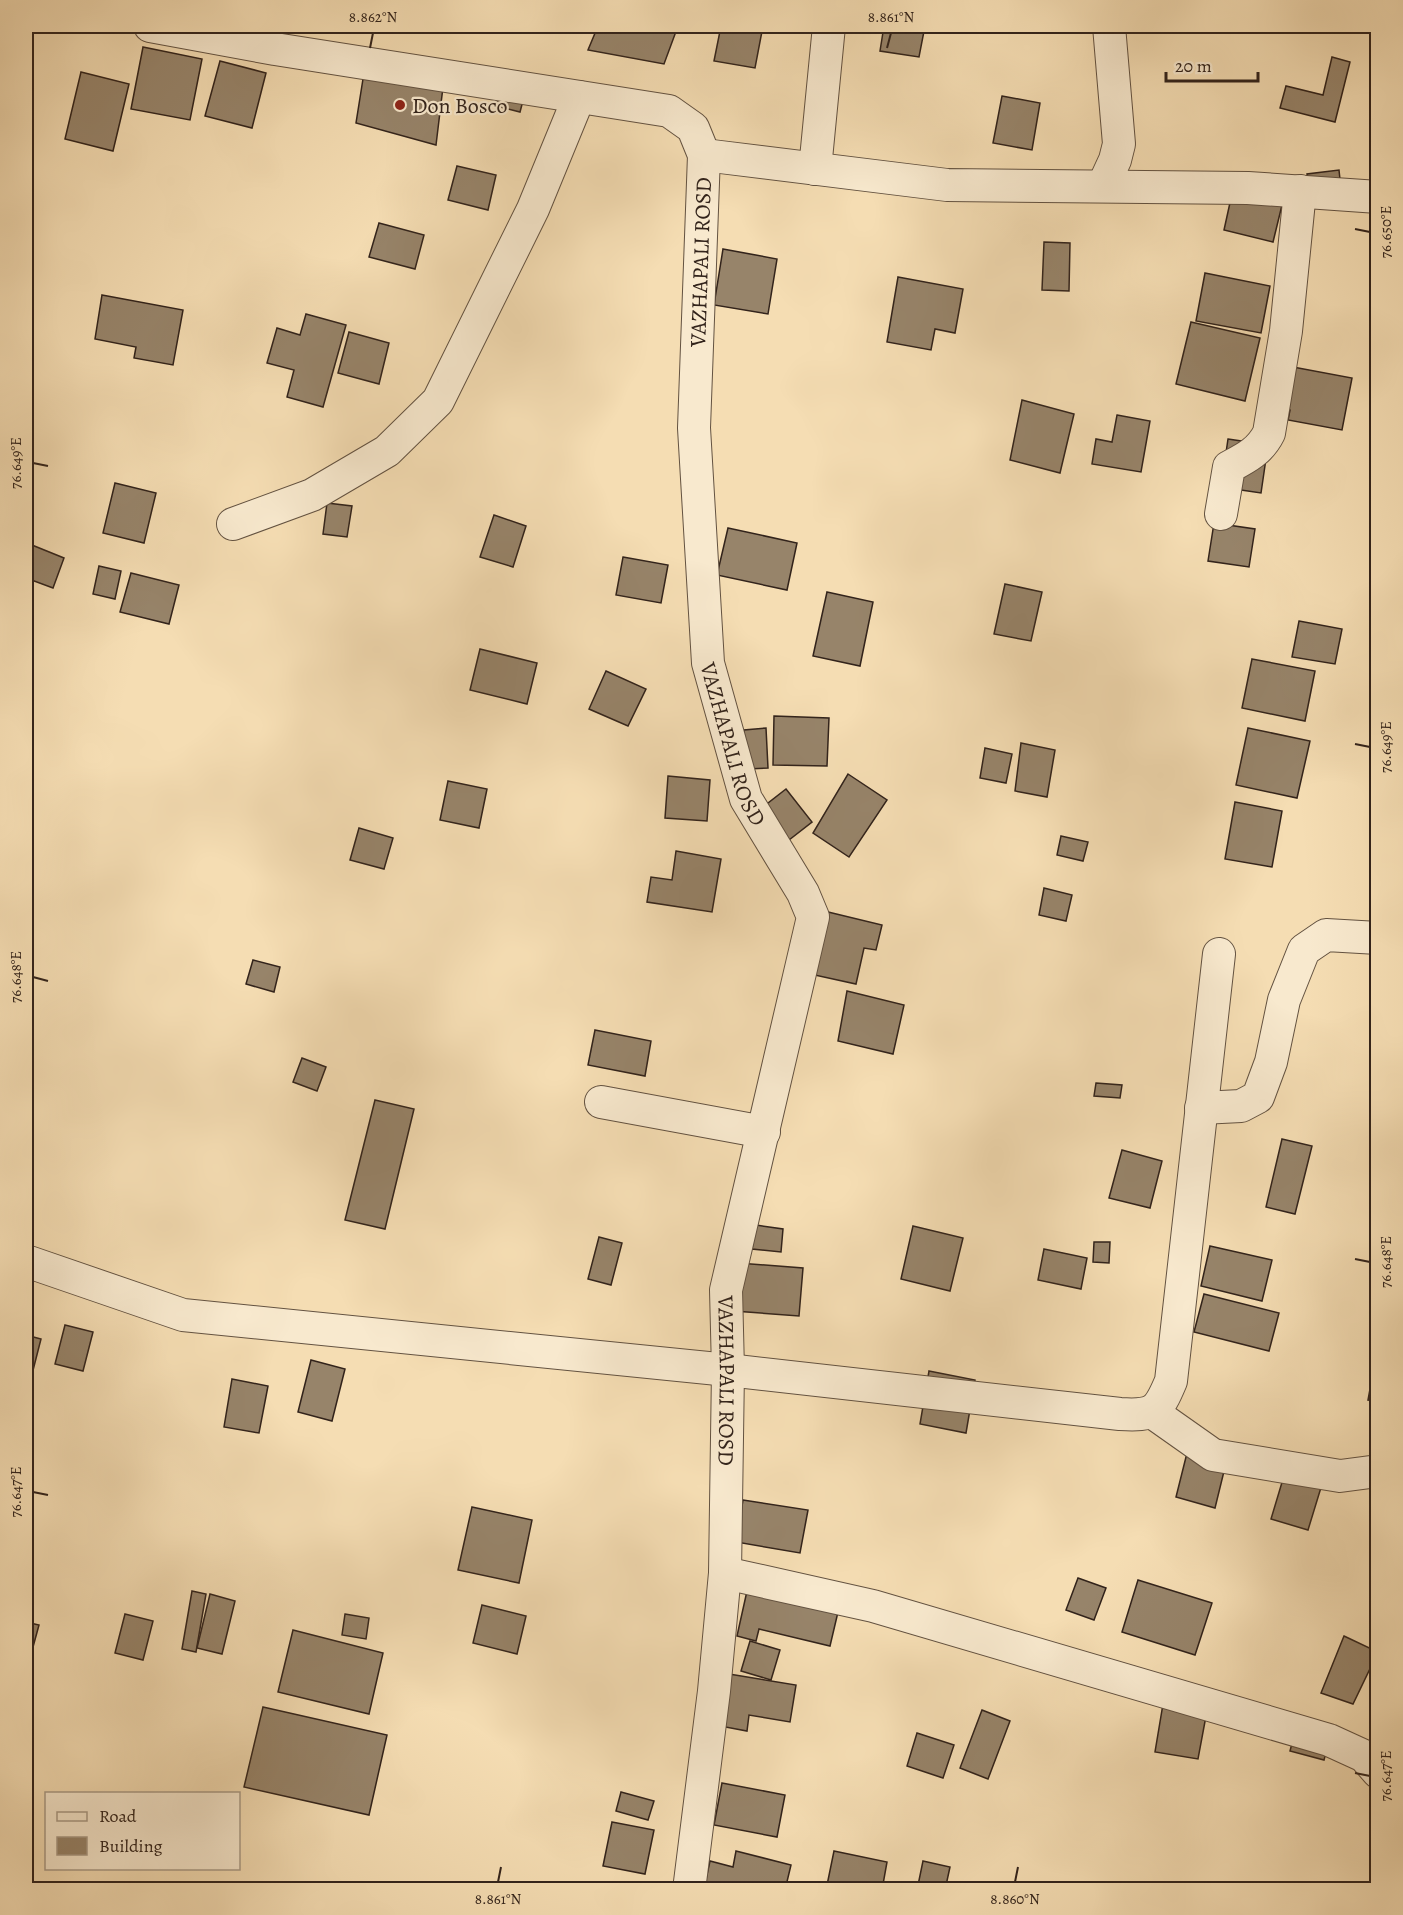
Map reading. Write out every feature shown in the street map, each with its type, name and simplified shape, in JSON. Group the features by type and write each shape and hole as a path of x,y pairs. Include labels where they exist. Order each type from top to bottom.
{"street":[{"name":"VAZHAPALI ROSD","path":"150,26 277,37 579,97 669,111 693,128 704,155 694,428 708,663 747,799 803,893 813,917 726,1290 728,1370 725,1573 714,1691 689,1890"},
{"path":"815,169 829,26"},
{"path":"1103,186 1115,160 1119,144 1109,26"},
{"path":"233,524 312,495 387,451 438,401 533,209 579,97"},
{"path":"704,155 947,185 1248,188 1377,197"},
{"path":"1221,514 1229,467 1252,455 1264,444 1269,433 1286,331 1300,191"},
{"path":"1201,1108 1241,1106 1258,1097 1271,1062 1284,1000 1304,950 1326,935 1377,938"},
{"path":"26,1260 183,1315 728,1370 1136,1415 1152,1412 1162,1401 1171,1382 1219,954"},
{"path":"601,1102 764,1132"},
{"path":"1152,1412 1213,1455 1340,1476 1377,1471"},
{"path":"725,1573 873,1606 1329,1740 1364,1756 1377,1772"}],"building":[{"path":"598,26 678,26 664,64 588,50"},
{"path":"721,26 763,26 755,68 714,61"},
{"path":"884,26 925,26 919,57 880,51"},
{"path":"143,47 202,59 190,120 131,109"},
{"path":"1332,57 1350,62 1335,122 1280,108 1286,86 1323,95"},
{"path":"220,61 266,73 252,128 205,116"},
{"path":"81,72 129,84 113,151 65,139"},
{"name":"Don Bosco","path":"363,79 443,87 436,145 356,123"},
{"path":"500,88 525,93 520,112 496,106"},
{"path":"1002,96 1040,103 1032,150 993,143"},
{"path":"457,166 496,175 488,210 448,200"},
{"path":"1339,170 1341,189 1310,193 1307,174"},
{"path":"1233,189 1283,201 1273,242 1224,230"},
{"path":"379,223 424,235 415,269 369,257"},
{"path":"1044,242 1070,243 1069,291 1042,290"},
{"path":"723,249 777,259 768,314 714,305"},
{"path":"1205,273 1270,286 1261,333 1196,321"},
{"path":"898,277 963,289 955,333 935,329 931,350 887,342"},
{"path":"102,295 183,310 173,365 134,358 136,347 95,339"},
{"path":"306,314 346,325 323,407 287,397 294,370 267,363 277,328 300,335"},
{"path":"1191,322 1260,338 1245,401 1176,384"},
{"path":"349,332 389,343 379,384 338,373"},
{"path":"1277,364 1352,378 1342,430 1288,420 1290,410 1269,406"},
{"path":"1022,400 1074,414 1060,473 1010,460"},
{"path":"1117,415 1150,421 1141,472 1092,464 1096,439 1112,442"},
{"path":"1228,439 1268,445 1261,493 1221,487"},
{"path":"115,483 156,493 144,543 103,533"},
{"path":"327,503 352,506 347,537 323,534"},
{"path":"494,515 526,526 513,567 480,557"},
{"path":"1214,523 1255,529 1249,567 1208,561"},
{"path":"728,528 797,543 787,590 717,575"},
{"path":"27,543 64,558 53,588 26,578"},
{"path":"623,557 668,565 661,603 616,595"},
{"path":"99,566 121,571 115,599 93,594"},
{"path":"131,573 179,585 169,624 120,612"},
{"path":"1005,584 1042,592 1031,641 994,634"},
{"path":"827,592 873,602 860,666 813,656"},
{"path":"1299,621 1342,629 1335,664 1292,657"},
{"path":"480,649 537,663 527,704 470,690"},
{"path":"1252,659 1315,671 1305,721 1242,708"},
{"path":"606,671 646,689 628,726 589,709"},
{"path":"774,716 829,718 827,766 773,765"},
{"path":"766,728 768,768 747,769 744,730"},
{"path":"1248,728 1310,741 1297,798 1236,785"},
{"path":"1021,743 1055,750 1047,797 1015,791"},
{"path":"985,748 1012,754 1006,783 980,778"},
{"path":"848,774 887,800 849,857 813,833"},
{"path":"668,776 710,780 707,821 665,818"},
{"path":"448,781 487,789 479,828 440,820"},
{"path":"786,789 812,822 789,840 763,807"},
{"path":"1235,802 1282,811 1272,867 1225,859"},
{"path":"359,828 393,838 384,869 350,860"},
{"path":"1061,836 1088,842 1083,861 1057,855"},
{"path":"676,851 721,859 712,912 647,902 651,877 672,880"},
{"path":"1044,888 1072,895 1066,921 1039,915"},
{"path":"824,911 882,925 876,950 864,948 856,984 810,974"},
{"path":"253,960 280,967 274,992 246,984"},
{"path":"847,991 904,1005 893,1054 838,1041"},
{"path":"595,1030 651,1041 645,1076 588,1065"},
{"path":"302,1058 326,1067 317,1091 293,1082"},
{"path":"1096,1083 1122,1085 1120,1098 1094,1096"},
{"path":"375,1100 414,1109 385,1229 345,1220"},
{"path":"1282,1139 1312,1146 1295,1214 1266,1207"},
{"path":"1122,1150 1162,1161 1150,1208 1109,1198"},
{"path":"756,1225 783,1229 781,1252 752,1249"},
{"path":"913,1226 963,1238 950,1291 901,1279"},
{"path":"599,1237 622,1243 611,1285 588,1279"},
{"path":"1094,1242 1110,1242 1109,1263 1093,1262"},
{"path":"1210,1246 1272,1260 1262,1301 1201,1286"},
{"path":"1044,1249 1087,1258 1081,1289 1038,1280"},
{"path":"738,1263 803,1268 799,1316 734,1311"},
{"path":"1204,1294 1279,1313 1269,1351 1194,1332"},
{"path":"65,1325 93,1332 83,1371 55,1364"},
{"path":"26,1335 41,1339 29,1386 26,1386"},
{"path":"1376,1356 1378,1356 1378,1401 1368,1400"},
{"path":"311,1360 345,1369 332,1421 298,1412"},
{"path":"929,1371 975,1380 966,1433 920,1424"},
{"path":"232,1379 268,1386 259,1433 224,1427"},
{"path":"1188,1449 1227,1459 1215,1508 1176,1497"},
{"path":"1286,1469 1323,1481 1308,1530 1271,1519"},
{"path":"743,1500 808,1510 800,1553 736,1542"},
{"path":"472,1507 532,1520 519,1583 458,1570"},
{"path":"1078,1578 1106,1588 1094,1620 1066,1610"},
{"path":"1138,1580 1212,1603 1195,1655 1122,1632"},
{"path":"192,1591 206,1594 196,1652 182,1649"},
{"path":"747,1591 838,1612 830,1646 759,1629 756,1641 737,1636"},
{"path":"210,1594 235,1601 222,1654 197,1648"},
{"path":"482,1605 526,1616 517,1654 473,1643"},
{"path":"125,1614 153,1621 143,1660 115,1653"},
{"path":"345,1614 369,1618 366,1639 342,1635"},
{"path":"26,1622 39,1625 30,1658 26,1657"},
{"path":"293,1630 383,1653 369,1714 278,1692"},
{"path":"1344,1636 1378,1652 1353,1704 1321,1693"},
{"path":"750,1641 780,1650 771,1680 741,1671"},
{"path":"729,1674 796,1685 790,1722 749,1715 747,1731 720,1726"},
{"path":"1165,1692 1209,1700 1198,1759 1155,1752"},
{"path":"263,1707 387,1735 369,1815 244,1787"},
{"path":"982,1710 1010,1721 988,1779 960,1768"},
{"path":"1297,1724 1331,1733 1324,1760 1290,1751"},
{"path":"917,1733 954,1745 943,1778 907,1766"},
{"path":"722,1783 785,1795 777,1837 714,1825"},
{"path":"621,1792 654,1801 648,1820 616,1811"},
{"path":"612,1822 654,1830 645,1874 603,1866"},
{"path":"736,1851 791,1865 785,1890 704,1888 710,1861 733,1867"},
{"path":"834,1851 887,1862 882,1890 826,1890"},
{"path":"923,1861 950,1867 945,1890 917,1890"}],"place":[{"name":"Don Bosco","path":"400,105"}]}
